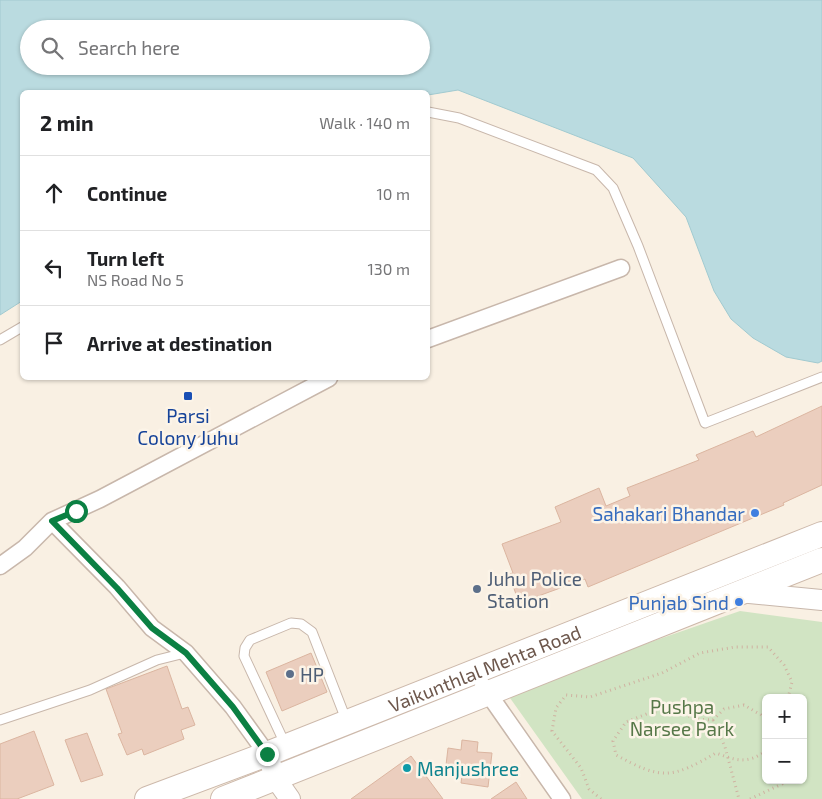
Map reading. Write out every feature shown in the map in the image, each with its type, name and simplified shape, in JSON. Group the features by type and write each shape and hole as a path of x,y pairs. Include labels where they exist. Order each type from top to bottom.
{"main road":[{"name":"Vaikunthlal Mehta Road","path":"223,799 276,778 481,682 822,534"},
{"name":"Vaikunthlal Mehta Road","path":"147,799 347,723 481,682 822,560"}],"street":[{"path":"430,338 621,268"},
{"path":"0,566 26,548 52,521 147,475 325,380"},
{"path":"52,521 117,588 152,628 186,653 233,707 276,750 276,778 290,799"},
{"path":"736,592 822,600"},
{"path":"481,682 562,799"}],"lane":[{"path":"430,112 459,118 596,170 613,188 638,246 705,423 822,377"},
{"path":"0,340 20,328"},
{"path":"276,750 244,656 245,648 250,640 291,623 301,624 312,632 347,723"},
{"path":"0,720 90,690 157,660 186,653"}],"path":[{"path":"601,799 589,789 581,768 552,730 556,708 566,695 590,697 662,673 700,653 735,648 768,648 784,665 792,682 789,694"},
{"path":"762,717 744,705 724,709 713,720 696,719 672,709 649,713 626,722 613,741 616,755 655,773 672,774 691,768 716,753 734,760 753,760 762,754"},
{"path":"713,720 728,758 739,799"},
{"path":"750,799 782,784"}],"green space":[{"name":"Pushpa Narsee Park","path":"740,611 822,622 822,799 582,799 510,698 550,677"}],"water":[{"path":"0,0 822,0 822,361 818,363 786,357 753,338 731,319 714,291 686,217 633,158 458,90 430,95 430,90 20,90 20,302 0,315"}],"building":[{"path":"822,406 822,485 783,503 784,505 588,587 585,579 519,603 509,574 513,573 502,544 561,522 555,507 599,488 606,506 630,496 627,488 699,460 696,455 753,431 756,437"},
{"path":"311,653 327,692 282,711 266,672"},
{"path":"167,666 182,709 188,707 195,725 181,730 184,739 144,755 142,749 127,755 118,734 122,733 106,689"},
{"path":"34,731 54,785 17,799 0,799 0,744"},
{"path":"87,733 103,775 81,782 65,740"},
{"path":"462,740 478,742 477,752 492,753 488,787 461,783 462,776 445,774 448,748 461,750"},
{"name":"Manjushree","path":"411,756 443,799 351,799"},
{"path":"516,782 527,799 491,799"}],"place":[{"name":"Parsi Colony Juhu","path":"188,396"},
{"name":"Sahakari Bhandar","path":"755,513"},
{"name":"Juhu Police Station","path":"477,589"},
{"name":"Punjab Sind","path":"739,602"},
{"name":"HP","path":"290,674"},
{"name":"Manjushree","path":"407,768"}],"route":[{"path":"76,511 52,521 117,588 152,628 186,653 233,707 267,754"}]}
